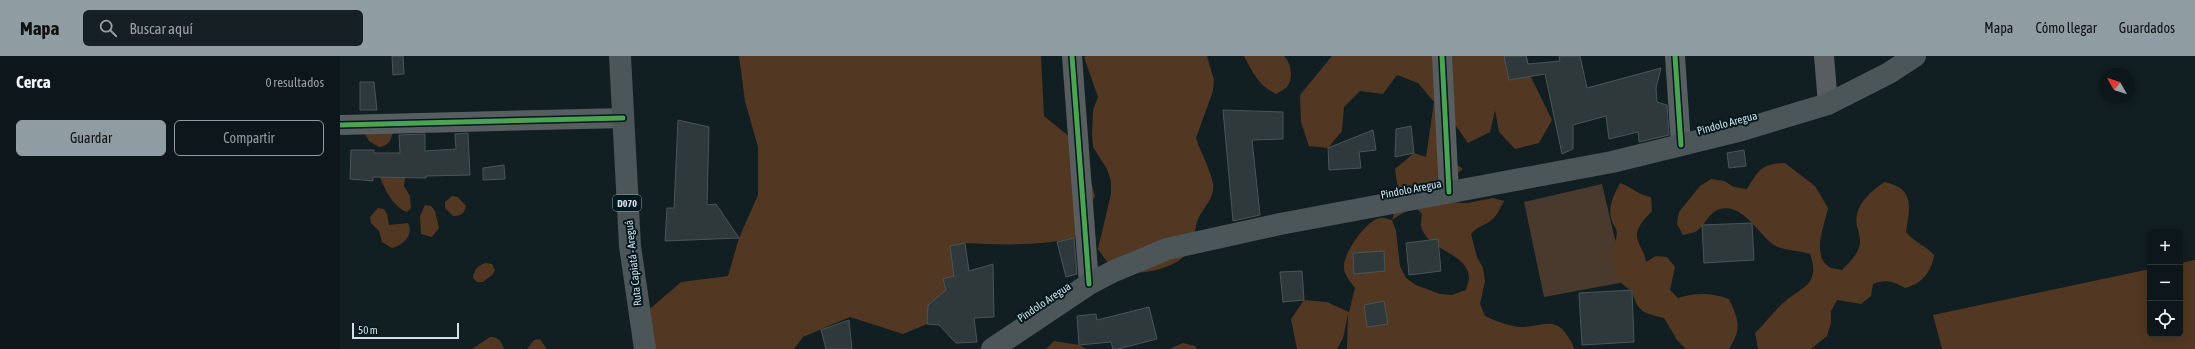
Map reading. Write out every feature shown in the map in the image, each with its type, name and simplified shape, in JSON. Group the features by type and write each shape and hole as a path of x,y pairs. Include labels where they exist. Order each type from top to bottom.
{"main road":[{"name":"Ruta Capiatá - Areguá","path":"620,56 630,246 645,349"},
{"name":"Pindolo Aregua","path":"992,349 1089,284 1114,271 1167,249 1280,224 1612,162 1742,130 1828,104 1889,73 1914,56"}],"street":[{"path":"609,56 621,85"},
{"path":"1072,56 1089,284"},
{"path":"1442,56 1449,192"},
{"path":"1674,56 1681,145"},
{"path":"1824,56 1828,104"},
{"path":"340,125 623,118"}],"shaded area":[{"path":"739,56 1041,56 1044,116 1082,147 1095,196 1075,238 1061,241 1020,244 965,243 967,259 927,324 903,334 850,317 803,337 794,349 645,349 645,313 681,282 728,276 739,238 758,195 758,147 745,101"},
{"path":"1207,56 1214,80 1213,91 1196,138 1212,179 1213,189 1209,201 1197,221 1193,243 1189,251 1175,263 1166,267 1145,272 1125,272 1116,269 1111,265 1098,249 1111,194 1111,181 1107,169 1093,147 1093,110 1098,97 1084,57"},
{"path":"1244,56 1284,56 1291,71 1287,87 1276,94 1265,87 1260,83"},
{"path":"1332,56 1527,56 1531,77 1552,120 1539,143 1515,149 1499,132 1495,110 1490,132 1468,143 1454,123 1455,112 1443,155 1463,169 1444,183 1443,202 1468,203 1493,198 1504,201 1494,218 1477,228 1471,234 1477,257 1483,268 1485,281 1480,304 1485,316 1502,323 1520,327 1545,324 1557,325 1567,335 1574,349 1347,349 1348,314 1343,338 1337,349 1297,349 1291,319 1304,300 1327,302 1349,312 1355,288 1345,272 1345,260 1357,238 1368,225 1374,220 1380,218 1392,220 1399,197 1395,169 1414,153 1426,157 1434,102 1418,83 1397,75 1383,94 1360,91 1344,107 1342,131 1328,148 1309,146 1301,122 1300,95","holes":["1414,206 1422,214 1421,225 1425,234 1431,241 1454,256 1466,268 1469,277 1466,290 1452,295 1440,294 1416,285 1406,278 1400,266 1396,231 1392,220"]},
{"path":"363,131 393,131 389,142 379,147 369,141"},
{"path":"1785,163 1815,186 1828,208 1820,240 1820,253 1823,260 1831,268 1842,270 1855,255 1860,244 1856,219 1860,206 1868,195 1885,182 1902,189 1906,194 1909,215 1906,232 1934,255 1931,266 1925,276 1911,286 1905,288 1893,282 1886,281 1873,284 1871,296 1861,304 1837,300 1831,311 1831,323 1827,336 1811,349 1758,349 1755,333 1779,307 1808,284 1811,279 1813,264 1810,254 1774,245 1743,215 1728,208 1720,209 1712,213 1702,226 1694,232 1683,235 1677,224 1679,212 1700,186 1711,179 1724,181 1734,187 1747,189 1762,169 1771,165"},
{"path":"406,173 404,186 410,196 411,208 407,212 397,206 393,201 383,185 379,174"},
{"path":"1620,183 1642,195 1651,197 1652,211 1640,224 1637,237 1646,262 1656,256 1667,257 1675,267 1670,290 1678,298 1704,294 1716,295 1729,299 1738,324 1736,335 1729,349 1686,349 1677,340 1664,318 1651,315 1642,310 1636,303 1632,290 1627,288 1616,276 1612,266 1611,255 1617,232 1612,221 1610,211 1612,201"},
{"path":"1602,184 1625,282 1544,297 1524,202"},
{"path":"452,196 458,197 466,206 463,213 458,216 453,216 445,208 445,202"},
{"path":"425,205 431,206 435,211 439,228 432,237 421,234 420,216"},
{"path":"378,208 384,209 387,214 389,225 408,223 410,227 409,235 400,245 392,248 382,242 379,231 371,223 370,217"},
{"path":"2195,260 2195,349 1942,349 1933,315 2147,270 2147,337 2183,337 2183,262"},
{"path":"486,263 492,264 495,270 492,275 483,282 477,282 473,278 474,272 479,266"},
{"path":"490,337 499,340 504,349 472,349"},
{"path":"540,339 547,349 527,349 534,340"},
{"path":"1054,341 1079,345 1086,349 1046,349"},
{"path":"1183,343 1195,346 1197,349 1169,349"}],"building":[{"path":"392,56 403,56 404,74 393,75"},
{"path":"1504,56 1526,56 1528,64 1560,61 1559,56 1580,56 1587,88 1661,68 1656,88 1657,102 1667,105 1669,135 1639,142 1638,132 1609,139 1606,116 1573,125 1573,149 1562,154 1545,74 1509,80"},
{"path":"360,82 374,82 377,110 360,110"},
{"path":"1223,110 1283,112 1283,139 1252,140 1260,215 1233,221"},
{"path":"678,120 709,127 707,205 716,204 739,238 665,241 667,208 674,208"},
{"path":"1411,126 1414,153 1395,157 1396,129"},
{"path":"1373,130 1376,150 1359,152 1361,168 1329,170 1328,148"},
{"path":"468,133 470,175 426,176 426,178 373,177 373,181 350,179 351,150 374,150 374,153 400,153 399,135 425,134 425,151 456,149 455,134"},
{"path":"1744,150 1746,166 1729,168 1727,153"},
{"path":"504,165 505,179 483,180 483,168"},
{"path":"1752,223 1754,260 1704,263 1702,225"},
{"path":"1074,238 1077,274 1066,277 1057,242"},
{"path":"1438,239 1441,271 1409,275 1406,243"},
{"path":"965,243 969,271 993,264 994,317 974,318 977,342 956,343 939,325 927,324 928,305 946,290 943,279 954,276 950,246"},
{"path":"1384,251 1385,271 1354,274 1353,253"},
{"path":"1302,271 1304,300 1283,302 1280,272"},
{"path":"1632,290 1634,342 1582,345 1579,293"},
{"path":"1384,301 1388,324 1367,327 1364,305"},
{"path":"1149,307 1157,339 1118,349 1113,349 1111,342 1079,345 1077,316 1096,314 1097,320"},
{"path":"849,320 852,349 826,349 821,330"}],"cycle path":[{"path":"1072,56 1089,284"},
{"path":"1442,56 1449,192"},
{"path":"1675,56 1681,145"},
{"path":"340,125 623,118"}]}
